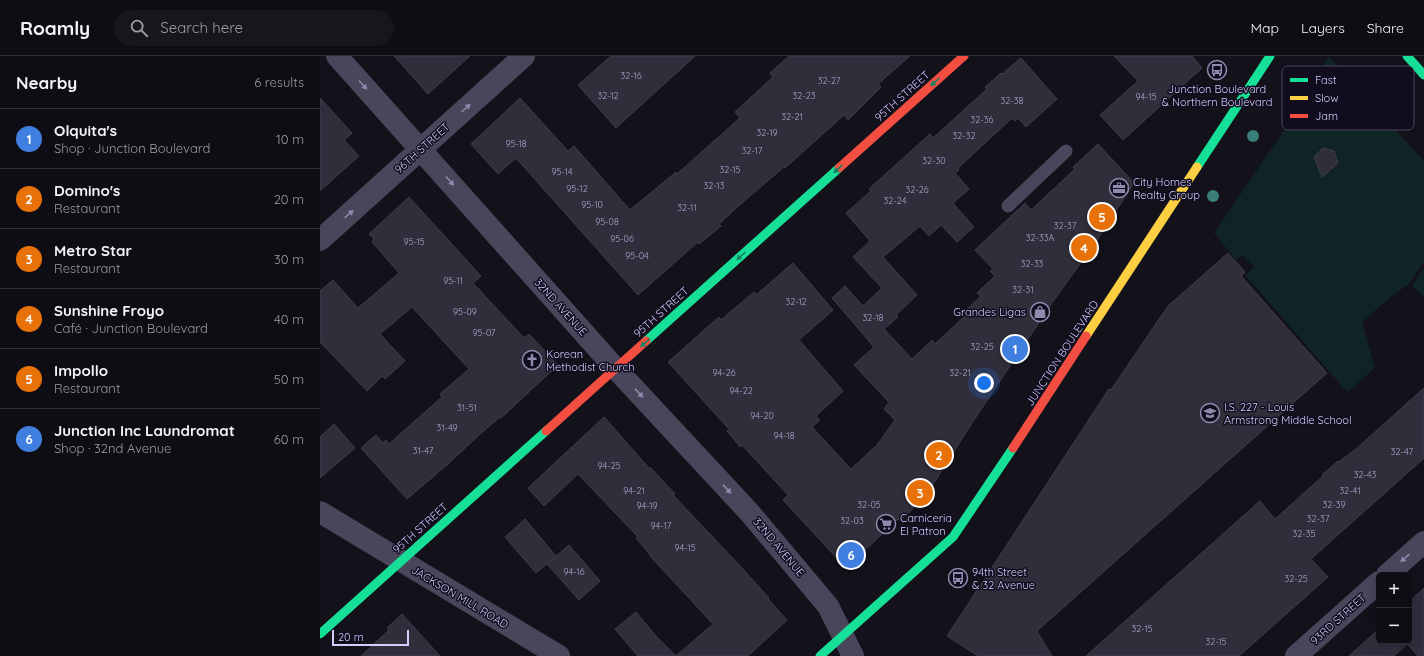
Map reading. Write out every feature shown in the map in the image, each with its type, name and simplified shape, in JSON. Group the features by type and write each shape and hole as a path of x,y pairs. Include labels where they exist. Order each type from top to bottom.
{"street":[{"name":"32ND AVENUE","path":"337,56 616,369 749,512 828,606 853,656"},
{"name":"96TH STREET","path":"320,240 524,56"},
{"name":"95TH STREET","path":"320,634 964,56"},
{"name":"JUNCTION BOULEVARD","path":"820,656 953,537 994,477 1270,56"},
{"path":"1407,56 1424,75"},
{"name":"JACKSON MILL ROAD","path":"320,512 547,653"},
{"path":"1390,572 1424,542"},
{"name":"93RD STREET","path":"1296,656 1376,585"}],"lane":[{"path":"1008,206 1066,151"}],"green space":[{"path":"1329,56 1338,66 1323,66"},
{"path":"1284,130 1396,130 1424,161 1424,262 1408,285 1393,295 1362,322 1375,368 1347,392 1245,275 1254,267 1243,255 1236,260 1214,233"},
{"path":"1424,267 1424,297 1412,286"}],"building":[{"path":"394,56 470,56 428,94"},
{"path":"611,56 695,56 616,128 578,85"},
{"path":"789,56 910,56 878,84 881,87 848,120 844,115 785,168 784,167 743,202 719,224 721,226 699,244 698,242 638,295 516,158 498,174 471,144 520,98 568,151 574,146 630,210 676,172 677,174 740,118 735,112 773,77 770,73"},
{"path":"1114,56 1192,56 1202,68 1123,140 1100,115 1138,81"},
{"path":"1021,58 1057,99 1026,127 1018,118 1015,121 1012,118 958,168 959,170 955,173 969,189 953,203 974,227 957,242 941,225 929,236 920,226 883,257 917,295 896,315 898,317 884,329 912,359 932,340 935,344 967,314 964,312 981,296 977,293 995,276 990,271 993,269 975,250 1025,203 1031,210 1075,169 1073,167 1098,144 1134,183 1097,240 1052,303 972,423 925,497 900,521 898,519 846,568 783,500 788,495 742,445 740,447 727,431 729,429 668,362 719,317 721,320 754,292 756,295 793,263 833,310 799,340 843,391 816,416 820,420 812,427 851,469 877,445 895,420 884,409 889,402 854,365 874,347 832,298 845,286 863,306 882,288 853,257 870,241 846,213 871,191 869,189 930,134 933,138 987,89 985,87"},
{"path":"320,98 352,133 344,140 359,156 320,191"},
{"path":"1323,148 1334,151 1338,163 1322,177 1314,157"},
{"path":"409,197 481,276 473,283 524,338 529,334 558,365 501,418 500,417 407,499 361,448 376,435 383,443 386,440 389,444 442,397 440,394 469,369 412,307 380,334 405,361 385,379 382,376 367,391 320,342 320,291 333,280 358,308 399,273 372,242 374,239 369,234"},
{"path":"1228,253 1245,272 1241,276 1327,373 1037,631 1052,656 978,656 947,636 1109,389 1111,390 1168,306"},
{"path":"1424,388 1424,458 1311,559 1328,577 1239,656 1086,656 1260,501 1275,519 1323,476 1322,475 1338,461 1339,462 1356,449"},
{"path":"604,417 649,468 651,468 675,494 673,495 742,568 787,620 748,656 676,656 713,624 650,556 636,538 638,537 578,474 544,506 528,488"},
{"path":"334,424 355,448 320,478 320,437"},
{"path":"525,519 556,556 536,573 505,537"},
{"path":"569,545 600,581 579,600 547,564"},
{"path":"1424,588 1424,656 1418,656 1407,644 1412,644 1412,599"},
{"path":"636,612 655,635 676,656 638,656 615,629"},
{"path":"402,614 440,656 361,656 389,630 387,628"},
{"path":"1376,632 1376,644 1407,644 1394,656 1349,656"}],"traffic: fast":[{"path":"1197,167 1270,56"},
{"path":"1407,56 1424,75"},
{"path":"646,341 839,168"},
{"path":"320,634 546,431"},
{"path":"820,656 953,537 1013,448"}],"traffic: slow":[{"path":"1086,336 1197,167"}],"traffic: jam":[{"path":"839,168 964,56"},
{"path":"1013,448 1086,336"},
{"path":"546,431 646,341"}],"place":[{"name":"Junction Boulevard & Northern Boulevard","path":"1217,70"},
{"name":"City Homes Realty Group","path":"1119,188"},
{"name":"Impollo","path":"1102,217"},
{"name":"Sunshine Froyo","path":"1084,248"},
{"name":"Grandes Ligas","path":"1040,312"},
{"name":"Olquita's","path":"1015,349"},
{"name":"Korean Methodist Church","path":"532,360"},
{"name":"I.S. 227 - Louis Armstrong Middle School","path":"1210,413"},
{"name":"Domino's","path":"939,455"},
{"name":"Metro Star","path":"920,493"},
{"name":"Carniceria El Patron","path":"886,524"},
{"name":"Junction Inc Laundromat","path":"851,555"},
{"name":"94th Street & 32 Avenue","path":"958,578"}]}
